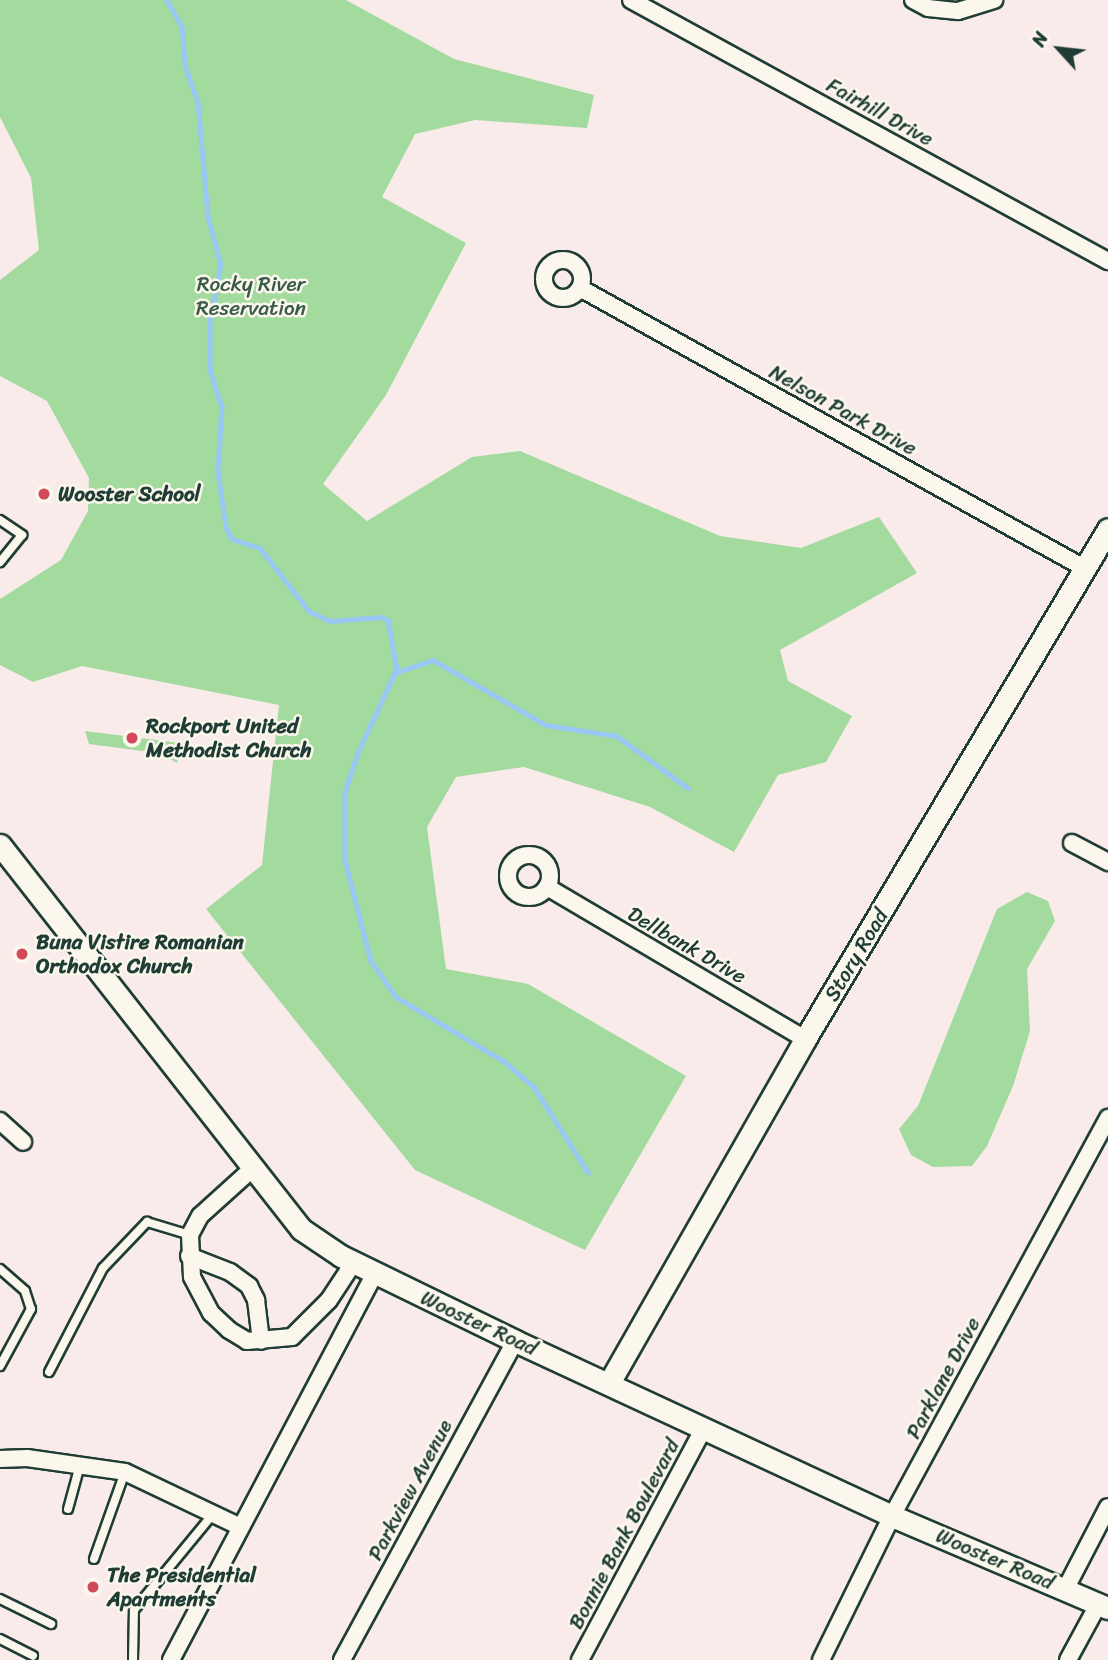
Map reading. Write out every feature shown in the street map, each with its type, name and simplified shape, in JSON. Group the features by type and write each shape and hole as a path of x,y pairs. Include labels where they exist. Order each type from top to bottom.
{"main road":[{"name":"Story Road","path":"609,1383 805,1039 1108,530"},
{"name":"Wooster Road","path":"0,845 301,1229 375,1273 515,1341 892,1516 1103,1605"}],"street":[{"name":"Fairhill Drive","path":"631,0 1108,261"},
{"path":"913,0 928,8 958,10 994,0"},
{"name":"Nelson Park Drive","path":"580,288 1086,569"},
{"path":"1072,843 1108,862"},
{"name":"Dellbank Drive","path":"547,887 805,1039"},
{"name":"Parklane Drive","path":"821,1660 892,1516 1108,1118"},
{"path":"0,1121 23,1142"},
{"path":"252,1169 200,1216 190,1235 192,1277 211,1313 247,1341 292,1337 329,1300 354,1262"},
{"path":"189,1256 230,1272 249,1286 256,1300 261,1341"},
{"path":"171,1660 375,1273"},
{"name":"Parkview Avenue","path":"342,1660 515,1341"},
{"name":"Bonnie Bank Boulevard","path":"580,1660 705,1428"},
{"path":"0,1459 80,1465 125,1472 241,1527"},
{"path":"1066,1588 1108,1507"},
{"path":"1068,1660 1103,1605"}],"lane":[{"path":"0,520 22,535 0,562"},
{"path":"49,1372 103,1268 147,1222 190,1235"},
{"path":"0,1269 25,1291 31,1308 0,1366"},
{"path":"68,1509 80,1465"},
{"path":"94,1559 125,1472"},
{"path":"133,1660 134,1610 212,1514"},
{"path":"0,1599 51,1624"},
{"path":"0,1639 33,1656"}],"green space":[{"name":"Rocky River Reservation","path":"0,0 346,0 454,59 594,95 587,128 475,120 415,134 382,197 466,243 386,395 323,484 367,521 472,457 520,451 720,536 801,548 879,517 917,573 780,650 788,681 852,716 826,762 778,775 734,852 650,807 524,767 456,777 427,827 446,969 528,984 686,1076 585,1250 415,1170 206,909 262,865 279,705 82,666 33,682 0,665 0,599 61,560 88,511 89,478 47,401 0,376 0,280 39,250 31,178 0,117"},
{"path":"85,731 180,743 177,763 152,748 142,751 89,744"},
{"path":"1027,892 1048,901 1055,921 1027,969 1030,1031 1013,1086 987,1146 972,1166 933,1167 911,1155 899,1129 918,1106 997,909"}],"waterway":[{"path":"167,0 182,27 185,65 198,102 208,217 221,265 210,323 210,370 222,406 218,472 226,527 232,539 260,548 309,611 330,621 381,617 388,620 397,669 358,753 345,793 345,860 371,961 396,997 504,1061 534,1087 588,1172"},
{"path":"395,673 433,660 546,725 617,736 688,788"}],"place":[{"name":"Wooster School","path":"44,494"},
{"name":"Rockport United Methodist Church","path":"132,738"},
{"name":"Buna Vistire Romanian Orthodox Church","path":"22,954"},
{"name":"The Presidential Apartments","path":"93,1587"}]}
